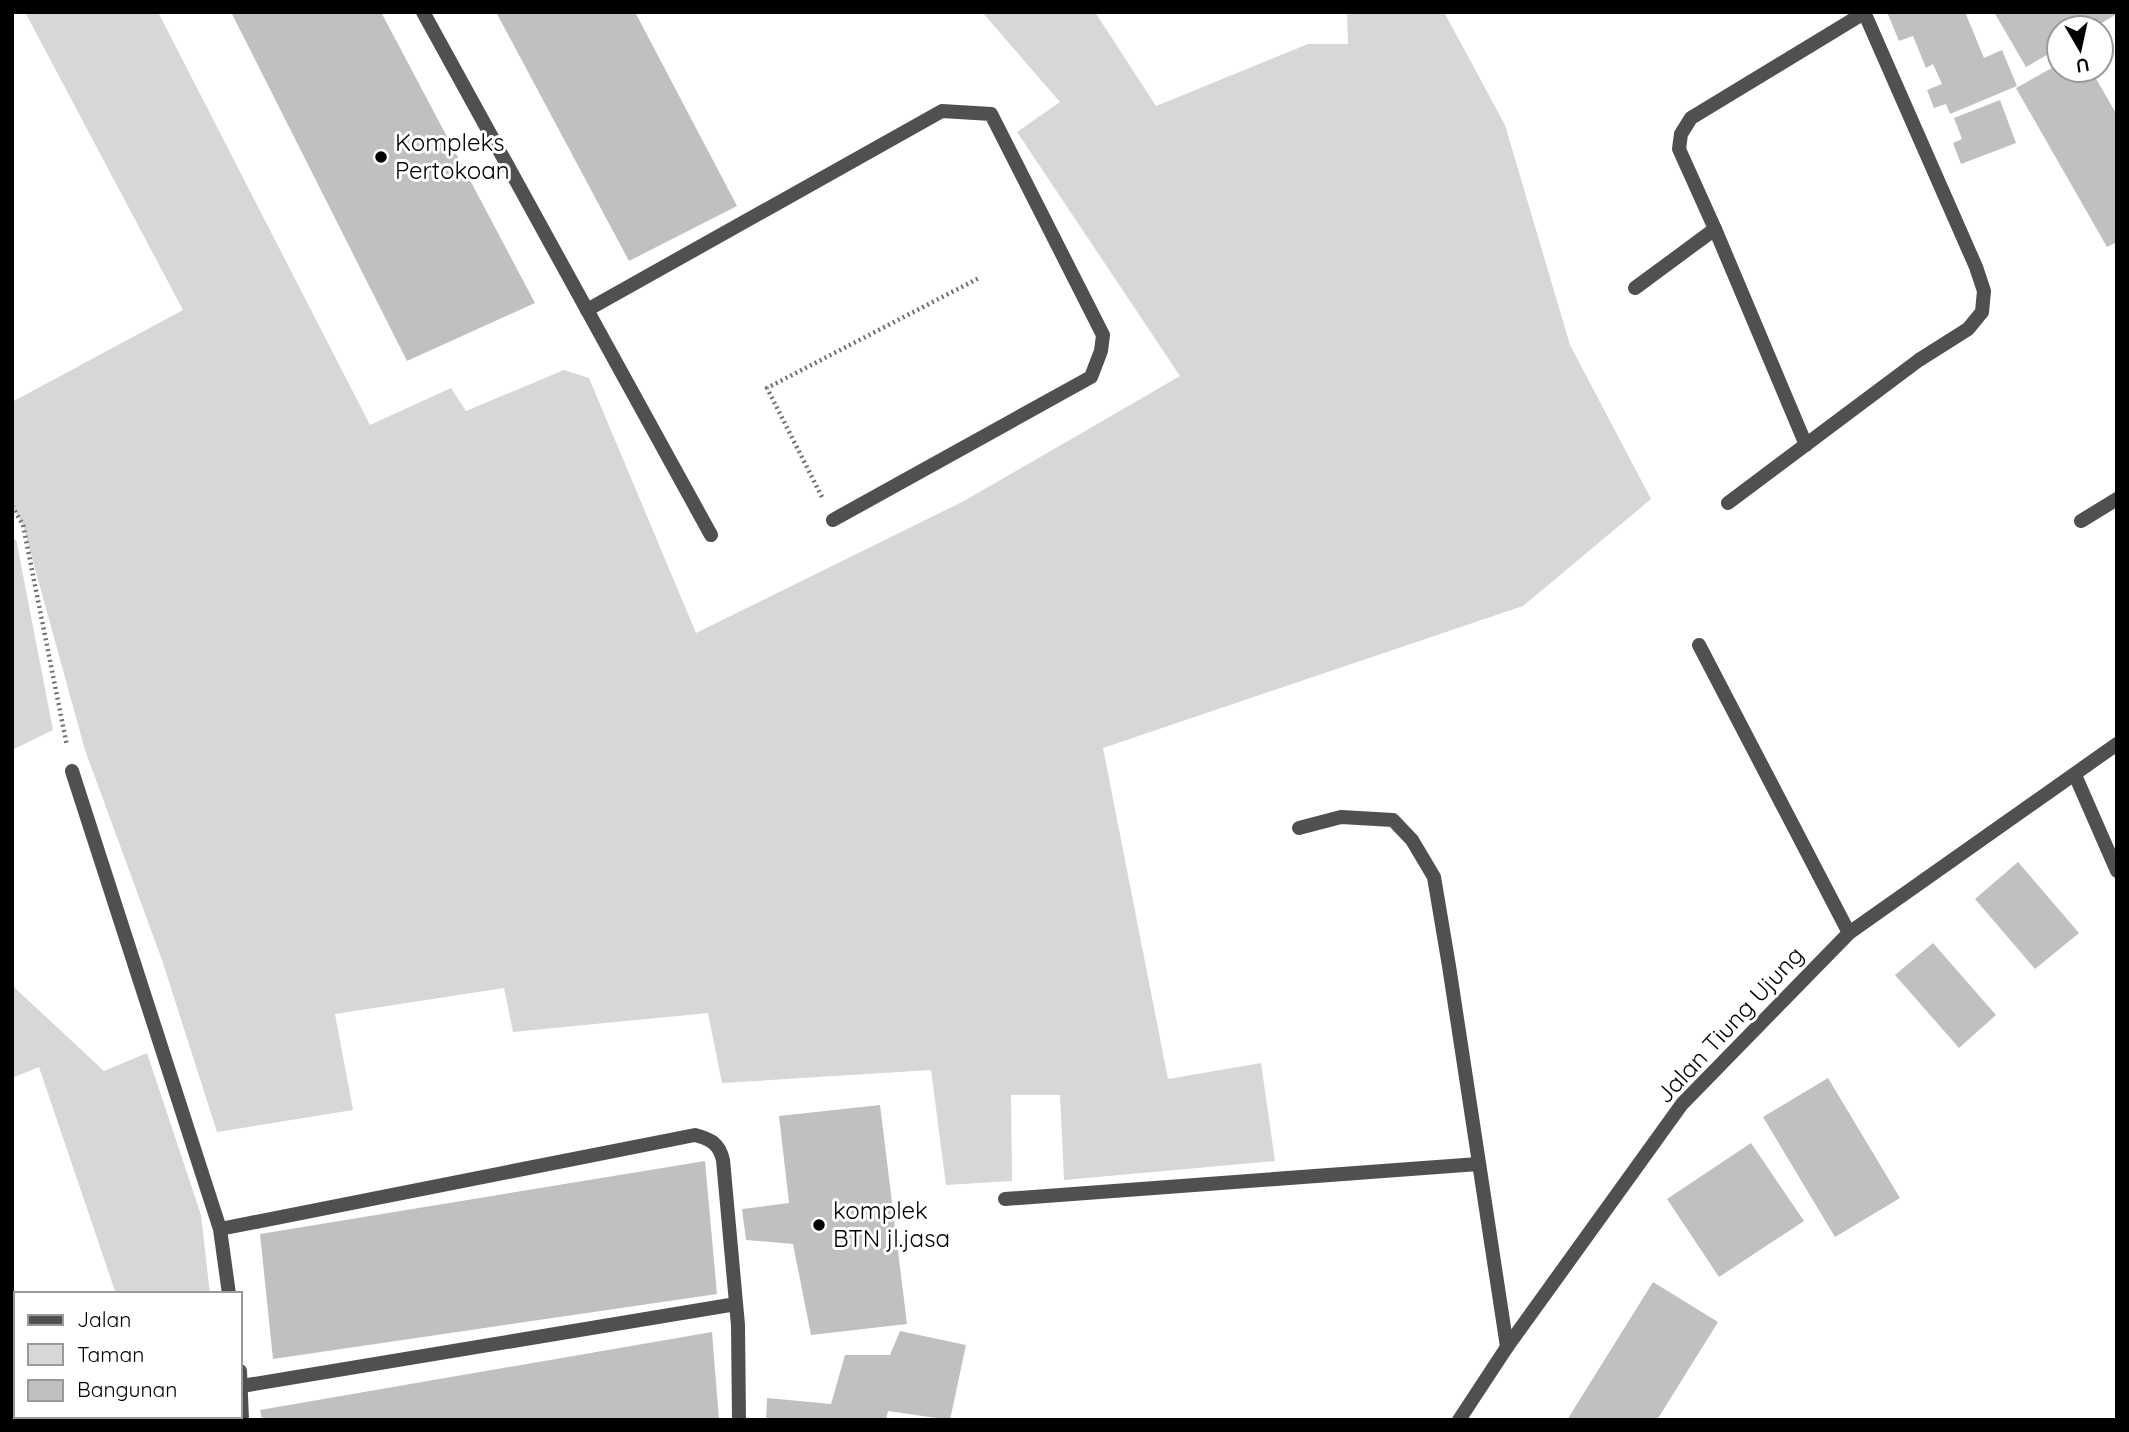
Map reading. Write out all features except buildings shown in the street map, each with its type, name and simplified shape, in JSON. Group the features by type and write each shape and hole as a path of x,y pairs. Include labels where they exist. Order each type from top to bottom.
{"street":[{"path":"423,12 711,535"},
{"path":"1728,503 1806,445 1919,360 1968,329 1982,312 1984,291 1976,268 1864,13 1691,118 1681,134 1679,149 1806,445"},
{"path":"587,310 942,111 991,114 1103,335 1101,351 1091,377 833,520"},
{"path":"1635,288 1715,229"},
{"path":"2081,521 2117,499"},
{"path":"1699,645 1849,933"},
{"name":"Jalan Tiung Ujung","path":"1459,1420 1507,1347 1682,1104 1849,933 2117,744"},
{"path":"72,771 220,1229 229,1292"},
{"path":"2075,775 2117,871"},
{"path":"1299,828 1341,817 1393,820 1412,840 1434,877 1507,1347"},
{"path":"220,1229 695,1135 710,1139 721,1150 738,1325 739,1420"},
{"path":"1005,1199 1478,1164"},
{"path":"242,1420 242,1387 736,1304"}],"path":[{"path":"833,520 766,388 979,278"},
{"path":"12,506 23,525 72,771"}],"green space":[{"path":"25,12 158,12 370,425 451,388 466,411 564,370 589,378 696,633 964,501 1180,376 1017,132 1060,102 982,12 1095,12 1156,106 1308,44 1348,44 1347,12 1444,12 1505,125 1570,345 1651,499 1523,606 1103,748 1168,1079 1261,1063 1275,1161 1064,1180 1060,1095 1011,1095 1012,1181 946,1185 931,1070 722,1083 708,1013 513,1032 504,988 335,1014 353,1110 217,1132 162,960 85,750 23,525 12,506 12,402 183,310"},
{"path":"16,539 53,730 12,750 12,541"},
{"path":"12,981 15,988 104,1071 147,1053 201,1215 210,1292 115,1292 39,1067 12,1078"}],"place":[{"name":"Kompleks Pertokoan","path":"381,157"},
{"name":"komplek BTN jl.jasa","path":"819,1225"}]}
